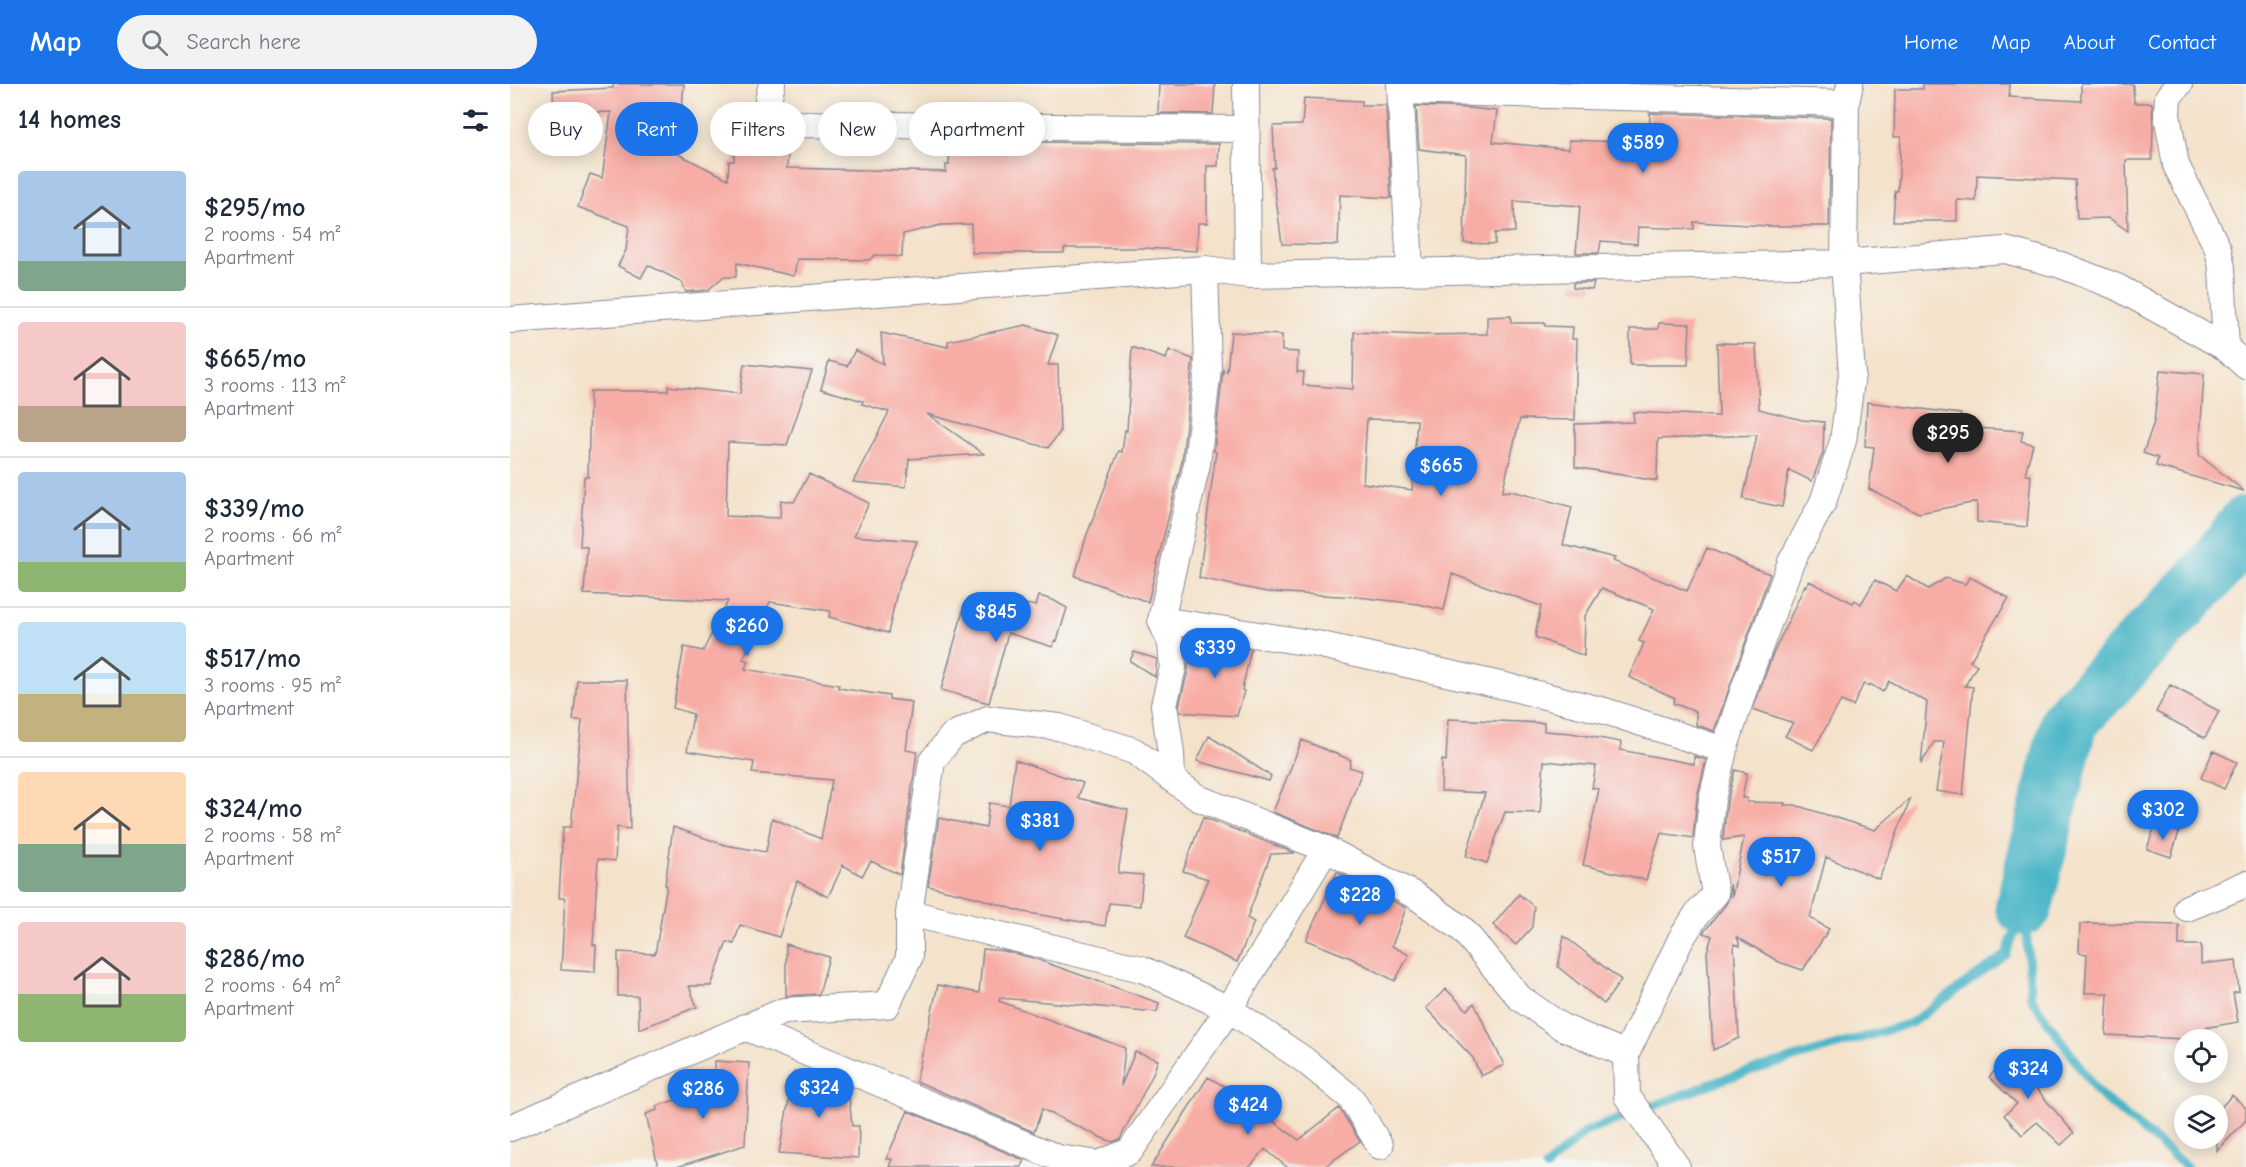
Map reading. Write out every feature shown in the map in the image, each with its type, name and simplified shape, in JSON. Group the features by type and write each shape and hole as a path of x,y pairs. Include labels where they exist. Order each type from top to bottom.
{"street":[{"path":"772,84 768,100 772,116 785,124 1246,129"},
{"path":"1246,84 1248,275"},
{"path":"2179,84 2168,96 2167,115 2176,165 2217,249 2222,268 2226,348"},
{"path":"1410,270 1401,88 1848,93 1844,262 1852,374 1843,441 1823,502 1791,562 1745,686 1725,750 1712,799 1707,846 1715,894 1697,914 1681,939 1626,1054 1627,1096 1677,1167"},
{"path":"510,320 1205,269 1248,275 1844,262 2005,250 2061,265 2117,286 2226,348 2246,366"},
{"path":"1172,777 1164,705 1173,667 1171,644 1161,620 1197,464 1208,368 1205,269"},
{"path":"1161,620 1317,644 1509,687 1605,711 1725,750"},
{"path":"510,1128 784,1011 887,1005 909,958 909,913 932,760 953,735 988,719 1059,727 1134,751 1198,798 1326,849 1416,896 1462,929 1520,998 1562,1026 1626,1054"},
{"path":"745,1027 1058,1158 1099,1164 1130,1151 1229,1009 1326,849"},
{"path":"2187,908 2246,884"},
{"path":"909,913 1142,969 1229,1009 1303,1059 1351,1098 1380,1146"}],"building":[{"path":"613,84 684,84 682,102 615,102 615,156 682,156 728,179 729,161 734,161 734,156 788,156 787,168 946,172 949,156 1045,156 1045,142 1219,144 1218,166 1207,166 1207,223 1198,223 1197,251 1064,248 1064,253 972,253 971,224 941,225 903,234 902,257 875,255 869,260 797,259 794,276 737,263 736,277 723,277 708,290 686,292 682,282 648,265 641,278 618,266 626,250 629,226 578,207 590,174 602,178 611,112 603,112 603,102 554,102 553,91 613,88"},
{"path":"1159,84 1215,84 1213,114 1158,113"},
{"path":"1923,84 2010,84 2009,97 2081,101 2081,84 2133,84 2134,103 2152,103 2152,160 2126,160 2128,231 2109,218 2077,219 2075,180 1977,175 1976,201 1957,200 1957,221 1893,221 1895,191 1898,191 1901,137 1894,137 1895,89 1923,89"},
{"path":"1304,98 1362,101 1362,105 1386,105 1391,198 1340,195 1338,245 1282,244 1272,168 1275,168 1273,126 1302,125"},
{"path":"1416,106 1497,111 1493,142 1569,149 1569,140 1649,143 1650,113 1831,118 1829,226 1768,226 1694,222 1694,229 1638,227 1637,244 1601,241 1599,253 1576,253 1580,206 1514,201 1515,232 1495,233 1495,244 1464,243 1466,155 1419,149"},
{"path":"1573,283 1594,283 1592,290 1573,288"},
{"path":"1511,316 1511,323 1545,323 1545,326 1573,327 1572,339 1577,339 1575,420 1520,419 1502,492 1511,491 1572,507 1563,545 1615,558 1613,561 1687,591 1707,548 1770,574 1714,731 1696,725 1696,712 1673,703 1675,698 1629,677 1644,643 1639,641 1654,609 1602,588 1585,616 1584,656 1535,637 1541,606 1452,574 1444,610 1418,604 1358,597 1267,592 1199,578 1216,452 1214,451 1223,370 1227,372 1231,332 1282,335 1282,351 1298,352 1297,372 1304,372 1303,385 1353,389 1354,332 1420,335 1487,334 1487,317","holes":["1367,419 1417,420 1412,490 1363,483"]},
{"path":"1659,323 1690,324 1688,365 1630,365 1630,329 1658,329"},
{"path":"1026,325 1058,335 1048,365 1058,365 1060,432 1048,448 927,414 984,454 909,459 906,487 853,482 889,412 862,404 863,401 821,389 829,361 847,366 855,350 883,364 881,333 948,347 948,341"},
{"path":"1717,343 1756,344 1759,409 1802,420 1824,422 1823,453 1812,481 1789,470 1782,507 1743,499 1757,435 1658,439 1657,481 1575,467 1575,424 1634,422 1633,412 1719,416"},
{"path":"1132,347 1166,359 1169,350 1193,359 1182,461 1148,602 1075,576 1086,537 1119,451 1122,452 1125,430 1127,431"},
{"path":"744,364 812,371 787,445 728,442 726,516 780,518 781,500 794,502 809,474 869,503 854,536 917,541 898,588 888,633 829,617 830,611 770,602 743,659 748,661 745,669 839,685 838,688 912,702 906,750 917,752 900,875 871,861 862,876 843,865 828,897 797,881 779,937 740,925 734,944 727,942 711,986 689,986 697,1007 639,1029 638,996 618,996 618,952 655,954 667,885 665,885 673,827 725,845 766,852 772,818 821,839 832,780 752,773 754,762 687,751 693,714 673,708 684,647 703,651 728,601 584,594 587,547 580,546 584,477 588,477 590,391 668,391 668,386 740,394"},
{"path":"2160,370 2204,374 2199,455 2244,491 2156,466 2158,458 2143,453 2154,422"},
{"path":"1867,402 1961,414 1959,427 2023,431 2021,441 2033,444 2025,474 2031,476 2027,527 1977,522 1977,502 1919,513 1869,489 1874,447 1865,446"},
{"path":"1907,576 1928,589 1946,578 1965,584 1970,577 2009,598 1970,661 1977,665 1965,686 1973,687 1963,795 1936,791 1944,742 1934,742 1921,764 1927,702 1889,681 1883,692 1864,683 1853,706 1841,701 1813,750 1785,736 1793,723 1753,709 1772,656 1805,585 1809,581 1853,603 1855,600 1861,604 1875,580 1896,591"},
{"path":"1039,596 1053,600 1067,608 1053,647 1008,633 989,703 941,690 965,604 1007,616 1009,601 1036,606"},
{"path":"1190,640 1251,649 1237,716 1180,712 1179,706 1188,670"},
{"path":"1134,652 1157,659 1155,677 1130,661"},
{"path":"577,680 627,680 630,829 617,827 615,861 598,859 593,945 596,945 595,972 561,970 565,898 559,898 563,827 571,827 582,720 573,720"},
{"path":"2170,685 2219,711 2205,738 2156,712"},
{"path":"1448,719 1544,723 1544,731 1571,733 1621,742 1620,750 1694,764 1694,756 1706,760 1697,797 1693,838 1661,833 1646,880 1583,865 1599,789 1592,788 1596,766 1544,761 1540,813 1505,812 1487,863 1466,856 1485,793 1441,791 1442,760 1446,761"},
{"path":"1209,736 1271,776 1269,781 1197,761"},
{"path":"1302,740 1351,760 1349,767 1362,771 1337,838 1273,812"},
{"path":"2213,751 2237,762 2224,789 2201,778"},
{"path":"1015,760 1083,783 1078,798 1128,810 1118,873 1143,875 1140,906 1109,903 1105,926 1023,912 928,886 939,818 986,828 989,803 1009,806"},
{"path":"1735,770 1747,773 1742,798 1747,798 1747,802 1795,805 1875,830 1911,798 1879,879 1826,857 1810,918 1829,929 1803,970 1779,962 1737,937 1740,946 1734,944 1739,1038 1713,1050 1707,952 1712,936 1703,933 1726,904 1730,884 1732,897 1744,837 1723,840 1727,802"},
{"path":"1203,817 1295,853 1271,854 1247,918 1254,922 1237,962 1183,938 1208,879 1183,871"},
{"path":"2155,825 2179,832 2171,857 2147,849"},
{"path":"1337,872 1406,908 1392,946 1409,955 1395,981 1351,958 1306,940"},
{"path":"1519,894 1534,907 1532,927 1516,945 1493,925"},
{"path":"2080,924 2179,925 2179,945 2201,945 2201,964 2236,960 2239,992 2233,993 2238,1022 2204,1029 2174,1029 2174,1039 2106,1035 2108,993 2085,993 2087,954 2079,953"},
{"path":"1564,936 1621,980 1604,1004 1558,967"},
{"path":"786,944 829,957 819,994 786,996"},
{"path":"983,949 1033,958 1159,1003 1157,1012 1000,998 999,1001 1125,1048 1121,1086 1135,1052 1158,1060 1120,1139 1113,1142 1102,1138 1042,1109 1034,1132 916,1081 938,985 979,993"},
{"path":"1446,989 1467,1010 1474,1003 1504,1065 1481,1076 1473,1058 1426,1008"},
{"path":"2014,1051 2036,1073 2029,1080 2074,1133 2061,1145 2037,1122 2022,1135 2004,1115 2017,1104 1989,1077"},
{"path":"715,1061 749,1063 745,1145 677,1167 658,1167 646,1114 657,1110 656,1106 715,1088"},
{"path":"794,1072 827,1078 848,1086 852,1126 859,1126 858,1158 779,1153"},
{"path":"1208,1077 1231,1090 1299,1140 1339,1108 1360,1141 1324,1167 1287,1167 1265,1149 1250,1167 1151,1167"},
{"path":"2232,1095 2246,1108 2246,1120 2228,1139 2228,1100"},
{"path":"908,1111 1024,1160 1021,1167 889,1167 892,1159 886,1159"}],"waterway":[{"path":"2024,906 2069,721 2209,574 2246,525"},
{"path":"1546,1167 1585,1132 1727,1078 1911,1023 2006,955 2024,906"},
{"path":"2025,912 2031,998 2099,1094 2187,1167"}]}
